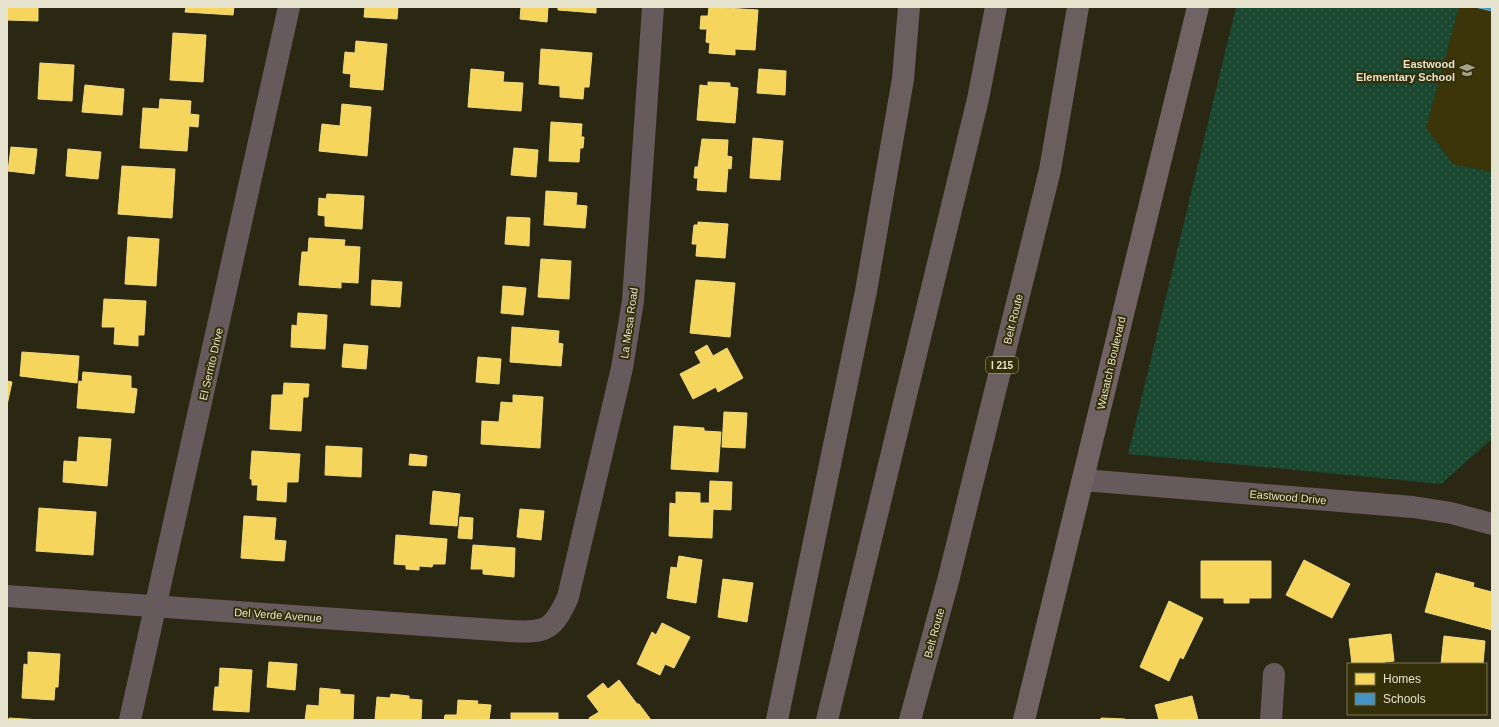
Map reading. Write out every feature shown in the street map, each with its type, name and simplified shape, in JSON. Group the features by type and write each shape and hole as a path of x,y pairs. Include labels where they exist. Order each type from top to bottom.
{"highway":[{"path":"777,720 866,291 904,79 909,7"},
{"path":"827,720 976,107 996,7"},
{"name":"Belt Route","path":"910,720 950,574 1050,170 1078,7"}],"main road":[{"name":"Wasatch Boulevard","path":"1024,720 1198,7"}],"street":[{"name":"El Serrito Drive","path":"130,720 289,7"},
{"name":"La Mesa Road","path":"550,628 557,619 568,598 629,334 634,293 653,7"},
{"name":"Eastwood Drive","path":"1083,480 1414,507 1451,513 1492,524"},
{"name":"Del Verde Avenue","path":"7,596 510,631 537,631 550,628"},
{"path":"1271,720 1274,674"}],"shaded area":[{"name":"Eastwood Elementary School","path":"1459,7 1492,7 1492,172 1453,164 1426,128"}],"green space":[{"path":"1236,7 1459,7 1426,128 1453,164 1492,172 1492,439 1441,484 1128,454"}],"building: Homes":[{"path":"7,7 38,7 38,21 7,20"},
{"path":"186,7 234,7 233,15 185,12"},
{"path":"365,7 398,7 397,19 364,17"},
{"path":"521,7 548,7 547,22 520,19"},
{"path":"558,7 596,7 596,13 558,10"},
{"path":"709,7 758,10 755,50 735,49 735,55 709,53 710,43 706,42 707,29 700,29 701,16 708,16"},
{"path":"173,33 206,35 203,82 170,80"},
{"path":"356,41 387,44 383,90 350,87 351,74 343,73 345,52 355,53"},
{"path":"541,49 592,53 589,87 584,87 583,99 560,97 560,86 539,84"},
{"path":"40,63 74,65 72,101 38,99"},
{"path":"471,69 504,72 503,82 523,83 521,111 468,107"},
{"path":"759,69 786,71 785,95 757,93"},
{"path":"708,82 730,83 730,87 738,88 735,123 697,120 700,85 708,86"},
{"path":"85,85 124,89 122,115 82,112"},
{"path":"160,99 191,101 190,114 199,115 198,127 189,126 187,151 140,148 143,108 159,109"},
{"path":"342,104 371,107 367,156 319,151 322,124 340,126"},
{"path":"551,122 582,124 581,137 584,137 583,148 580,148 579,162 549,161"},
{"path":"753,138 783,141 780,180 750,178"},
{"path":"702,139 728,140 727,156 732,157 731,169 728,168 726,192 697,190 698,178 694,178 695,167 698,167"},
{"path":"11,147 37,149 34,174 8,171"},
{"path":"514,148 538,150 536,177 511,175"},
{"path":"68,149 101,152 98,179 66,176"},
{"path":"122,166 175,169 172,218 118,214"},
{"path":"546,191 577,193 576,205 587,206 585,228 544,225"},
{"path":"327,194 364,196 362,229 325,226 325,216 318,215 319,198 326,199"},
{"path":"507,217 530,218 529,246 505,244"},
{"path":"698,222 728,224 725,258 696,256 697,244 692,244 694,225 698,225"},
{"path":"128,237 159,239 156,286 125,284"},
{"path":"309,238 345,240 344,246 360,247 358,283 341,282 341,288 299,285 302,252 308,252"},
{"path":"541,259 571,261 569,299 538,297"},
{"path":"372,280 402,282 400,307 371,305"},
{"path":"696,280 735,283 730,337 690,333"},
{"path":"503,286 526,288 523,315 501,313"},
{"path":"104,299 146,301 144,335 138,335 138,346 114,344 115,327 102,327"},
{"path":"298,313 327,315 325,349 291,347 292,325 297,326"},
{"path":"512,327 559,331 558,343 563,344 561,366 510,362"},
{"path":"344,344 368,346 366,369 342,367"},
{"path":"707,345 713,356 727,348 743,378 718,392 716,387 693,399 680,374 701,363 695,352"},
{"path":"22,352 79,356 77,383 20,376"},
{"path":"478,357 501,359 499,384 476,382"},
{"path":"83,372 131,376 131,388 137,389 134,413 77,408 79,381 82,382"},
{"path":"7,381 12,382 7,405"},
{"path":"284,383 309,384 308,397 303,397 301,431 270,429 272,395 283,395"},
{"path":"513,395 543,397 540,448 481,444 482,421 499,422 501,402 513,403"},
{"path":"724,412 747,413 745,448 722,447"},
{"path":"674,426 704,428 704,431 721,432 718,472 671,469"},
{"path":"79,437 111,439 107,486 63,482 64,461 77,462"},
{"path":"326,446 362,448 361,477 325,475"},
{"path":"252,451 300,454 298,482 287,482 286,502 257,500 258,485 252,485 252,479 250,479"},
{"path":"410,454 427,456 426,466 409,465"},
{"path":"710,481 732,482 731,510 709,509"},
{"path":"433,491 460,494 457,526 430,524"},
{"path":"676,492 700,493 700,503 709,503 709,509 713,509 712,538 669,536 670,503 676,504"},
{"path":"39,508 96,512 93,555 36,551"},
{"path":"520,509 544,511 541,540 517,537"},
{"path":"244,516 276,518 274,540 286,541 284,561 241,558"},
{"path":"460,517 473,518 472,539 458,538"},
{"path":"396,535 447,539 445,564 433,564 432,567 419,566 419,570 406,569 406,565 394,564"},
{"path":"473,545 515,548 514,577 483,574 483,569 471,569"},
{"path":"679,556 702,560 696,603 667,598 671,567 677,568"},
{"path":"1304,560 1350,584 1332,618 1286,595"},
{"path":"1201,561 1271,561 1271,598 1249,598 1249,603 1224,603 1224,598 1201,598"},
{"path":"1436,573 1474,583 1473,587 1492,592 1492,630 1425,612"},
{"path":"723,579 753,583 747,622 718,617"},
{"path":"1169,601 1203,618 1183,659 1180,657 1169,681 1140,667"},
{"path":"662,623 690,637 674,668 665,664 660,675 637,664 652,632 656,635"},
{"path":"1391,634 1394,661 1384,663 1352,663 1349,639"},
{"path":"1444,636 1485,641 1483,663 1441,663"},
{"path":"28,652 60,654 58,687 55,687 54,700 22,698 24,664 28,665"},
{"path":"269,662 297,664 295,690 267,687"},
{"path":"220,668 252,670 249,712 213,710 215,687 219,687"},
{"path":"619,680 651,720 590,720 589,718 599,712 587,696 603,683 608,689"},
{"path":"320,688 340,690 340,694 354,695 353,720 305,720 307,705 319,706"},
{"path":"391,694 409,696 409,699 422,700 421,720 375,720 377,697 390,698"},
{"path":"1192,696 1198,720 1159,720 1155,705"},
{"path":"458,700 478,701 477,704 491,705 489,720 444,720 445,715 457,715"},
{"path":"511,713 558,713 558,720 511,720"},
{"path":"9,718 41,720 9,720"},
{"path":"1101,718 1125,719 1125,720 1101,720"}],"building: Schools":[{"path":"1475,7 1492,7 1492,11"}],"place":[{"name":"Eastwood Elementary School","path":"1467,70"}]}
